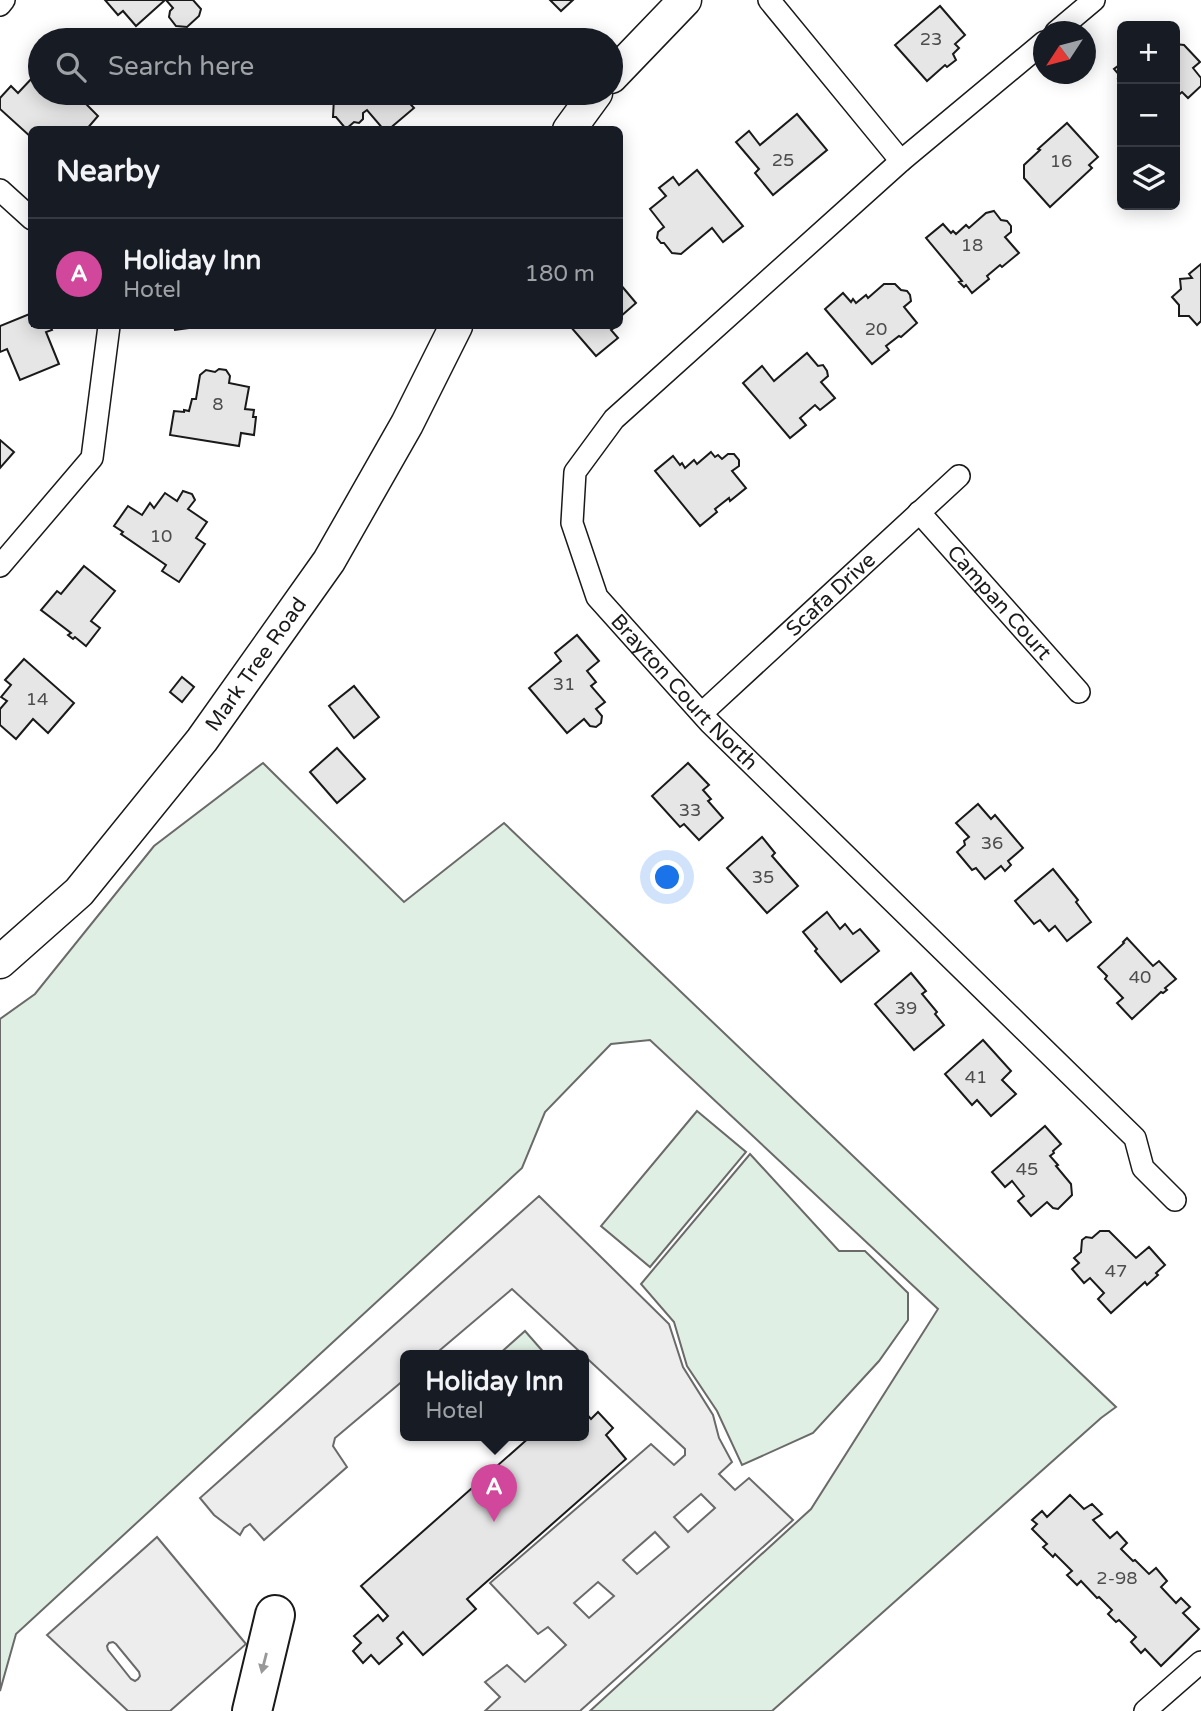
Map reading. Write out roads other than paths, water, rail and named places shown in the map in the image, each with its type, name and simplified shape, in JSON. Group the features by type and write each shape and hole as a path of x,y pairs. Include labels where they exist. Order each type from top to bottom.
{"highway":[{"path":"252,1711 275,1615"}],"main road":[{"path":"623,65 685,0"},
{"path":"572,126 587,105"},
{"name":"Mark Tree Road","path":"0,962 79,892 210,729 330,561 407,424 454,329"}],"street":[{"path":"0,5 4,0"},
{"path":"769,0 901,161"},
{"path":"1069,21 1094,0"},
{"name":"Brayton Court North","path":"1033,51 901,161 614,419 575,472 572,523 597,597 702,713 1135,1138 1143,1168 1175,1200"},
{"path":"0,190 28,215"},
{"path":"0,566 92,458 109,329"},
{"name":"Scafa Drive","path":"702,713 959,476"},
{"name":"Campan Court","path":"919,512 1079,692"},
{"path":"1145,1711 1201,1662"}],"place":[{"name":"Holiday Inn","path":"494,1522"}]}
